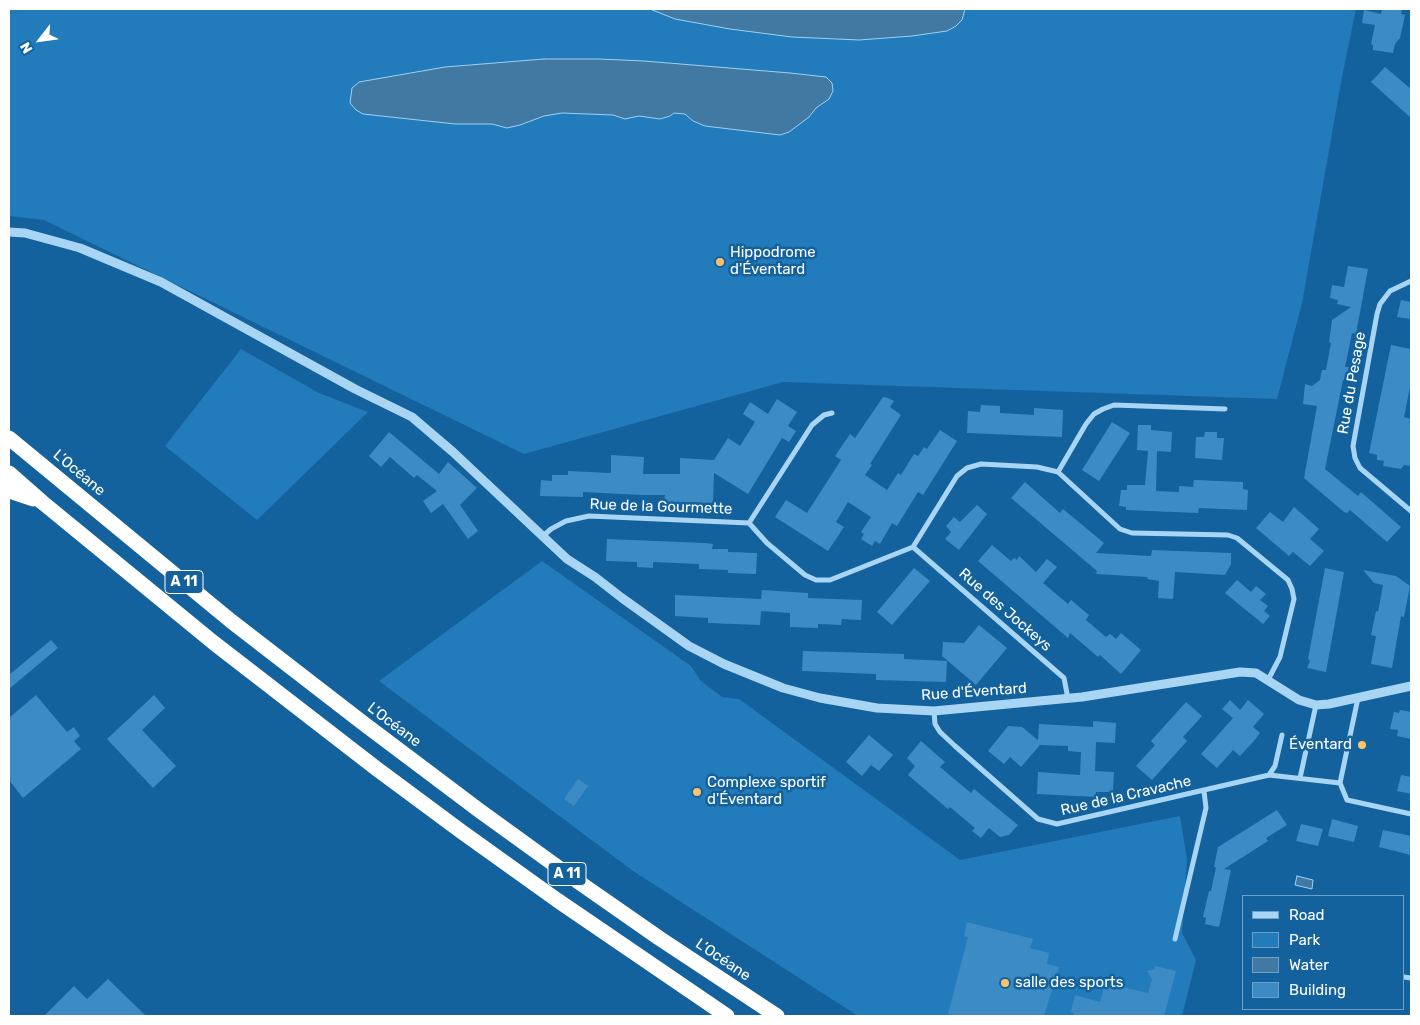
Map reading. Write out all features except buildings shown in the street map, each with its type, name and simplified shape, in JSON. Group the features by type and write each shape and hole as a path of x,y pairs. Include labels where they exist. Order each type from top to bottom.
{"highway":[{"name":"L’Océane","path":"9,438 231,621 370,729 579,882 659,938 777,1016"},
{"name":"A 11","path":"9,473 214,643 377,769 510,866 727,1016"},
{"path":"9,491 42,502"}],"street":[{"name":"Rue d'Éventard","path":"9,232 25,233 80,248 161,282 355,389 412,418 453,452 567,559 595,577 689,646 724,664 783,688 820,698 877,708 934,711 1068,699 1240,672 1256,673 1300,700 1316,705"},
{"name":"Rue du Pesage","path":"1411,281 1390,291 1380,304 1353,446 1354,458 1360,468 1411,511"},
{"path":"1058,472 1086,424 1094,414 1103,409 1114,405 1225,408"},
{"path":"749,523 812,425 824,415 832,413"},
{"path":"913,547 957,476 967,468 981,464 1037,467 1058,472 1120,529 1132,533 1228,536 1238,538 1288,580 1292,589 1294,599 1280,657 1268,680"},
{"name":"Rue de la Gourmette","path":"544,536 551,529 566,520 589,516 749,523 767,543 805,575 816,580 830,580 913,547"},
{"name":"Rue des Jockeys","path":"913,547 1064,678 1068,699"},
{"path":"1300,778 1316,705 1329,704 1411,686"},
{"path":"1358,698 1340,783 1347,800 1411,814"},
{"name":"Rue de la Cravache","path":"934,711 935,724 940,732 1038,819 1057,824 1269,775 1340,783"},
{"path":"1269,775 1276,766 1282,735"},
{"path":"1175,939 1206,808 1204,791"}],"green space":[{"name":"Hippodrome d'Éventard","path":"9,9 1356,9 1302,303 1277,399 783,382 524,454 44,220 9,216"},
{"path":"241,349 319,393 368,412 257,520 165,446"},
{"name":"Complexe sportif d'Éventard","path":"542,561 691,666 701,681 722,697 739,699 960,860 1180,816 1187,859 1182,933 1196,960 1182,1016 858,1016 633,871 379,681"}],"water":[{"path":"650,9 965,9 962,20 947,31 859,40 792,37 730,29 675,19"},
{"path":"544,59 644,61 790,73 826,77 832,83 833,91 829,99 816,108 809,117 789,132 780,135 705,126 693,121 685,114 674,113 660,119 639,116 625,119 613,115 562,113 544,116 507,128 492,124 455,124 363,114 350,103 352,88 359,82 445,67"},
{"path":"1297,876 1313,880 1312,889 1295,885"}],"place":[{"name":"Hippodrome d'Éventard","path":"720,262"},
{"name":"Éventard","path":"1362,745"},
{"name":"Complexe sportif d'Éventard","path":"697,792"},
{"name":"salle des sports","path":"1005,983"}]}
